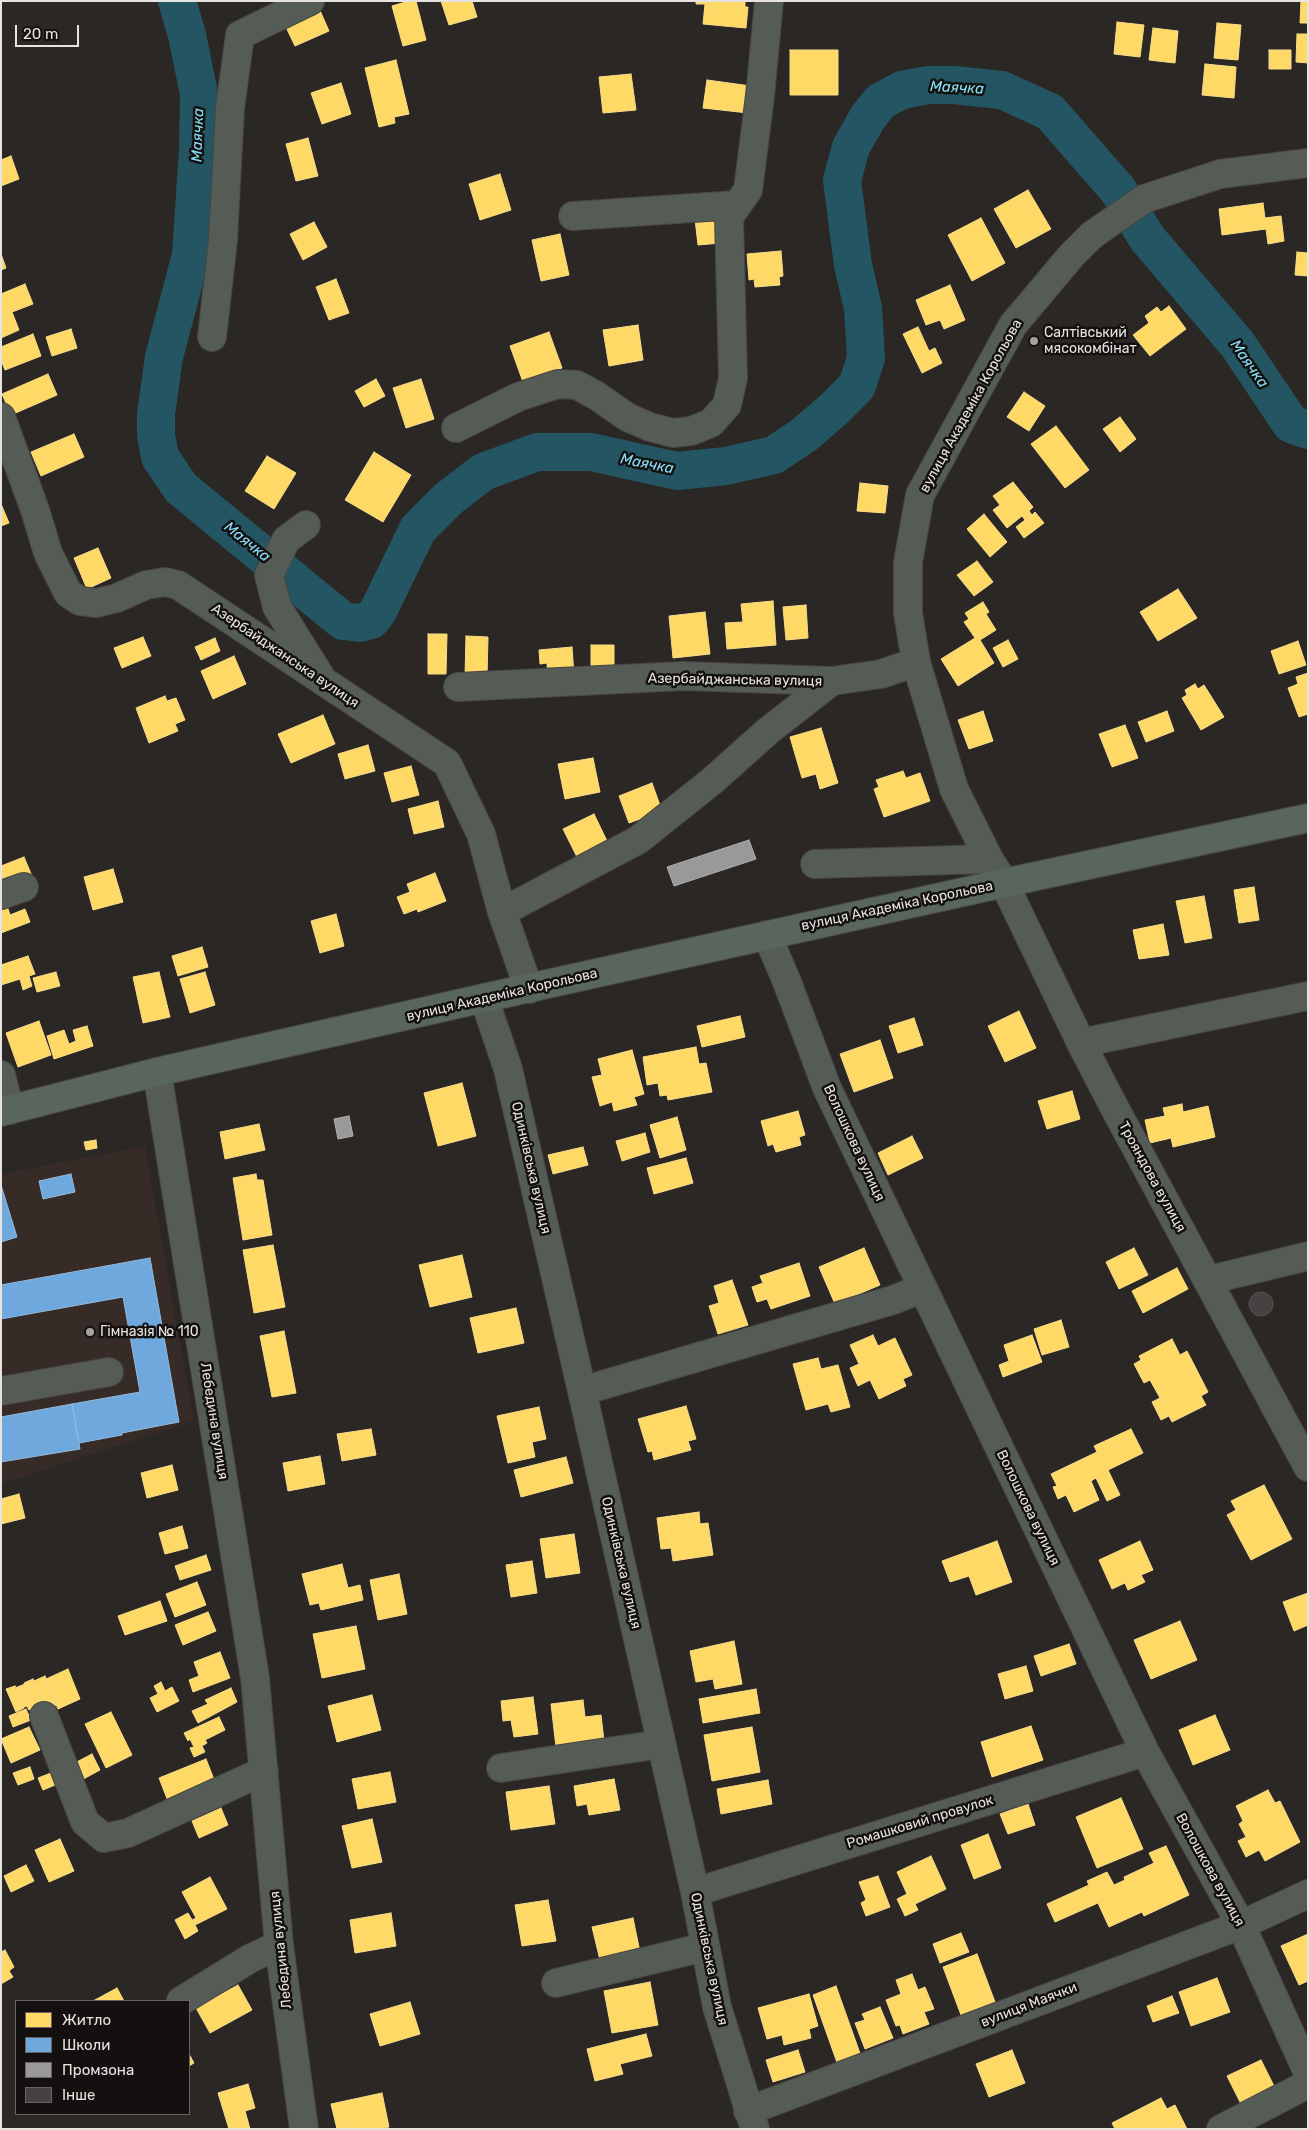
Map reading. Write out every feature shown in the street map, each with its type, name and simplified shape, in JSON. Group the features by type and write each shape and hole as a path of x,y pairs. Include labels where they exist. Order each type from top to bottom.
{"main road":[{"name":"вулиця Академіка Корольова","path":"6,1111 157,1072 484,998 1308,818"}],"street":[{"path":"212,337 223,240 230,108 240,35 310,1"},
{"path":"456,428 518,397 558,384 577,385 627,418 672,433 711,424 727,406 733,378 729,218 748,190 760,96 769,1"},
{"name":"вулиця Академіка Корольова","path":"1004,883 989,859 954,789 916,662 908,613 908,562 920,495 1013,325 1071,256 1092,236 1144,200 1220,174 1308,162"},
{"path":"573,216 737,205"},
{"name":"Азербайджанська вулиця","path":"1,417 35,510 48,553 68,593 80,600 97,603 117,598 146,585 165,582 178,585 446,763 480,834 502,912 529,989"},
{"path":"296,533 269,576 278,606 323,682"},
{"name":"Азербайджанська вулиця","path":"458,687 683,676 832,681 881,674 916,662"},
{"path":"502,912 638,840 712,781 768,731 832,681"},
{"path":"815,864 989,859"},
{"name":"Трояндова вулиця","path":"1004,883 1081,1042 1308,1467"},
{"name":"Волошкова вулиця","path":"766,935 787,982 827,1088 1145,1752 1241,1925 1308,2073"},
{"path":"1081,1042 1308,996"},
{"name":"Одинківська вулиця","path":"484,998 508,1069 695,1892 717,2007 751,2120"},
{"name":"Лебедина вулиця","path":"157,1072 255,1678 279,1945 304,2129"},
{"path":"1,1075 6,1111"},
{"path":"1209,1280 1308,1256"},
{"path":"582,1391 893,1300 923,1288"},
{"path":"1,1391 109,1372"},
{"path":"44,1716 86,1822 104,1838 128,1833 264,1771"},
{"path":"501,1768 662,1744"},
{"name":"Ромашковий провулок","path":"695,1892 1145,1752"},
{"name":"вулиця Маячки","path":"751,2120 1241,1925 1308,1894"},
{"path":"183,2000 251,1958 279,1945"},
{"path":"556,1983 705,1947"},
{"path":"1221,2129 1308,2084"}],"shaded area":[{"name":"Гімназія № 110","path":"145,1146 194,1421 1,1484 1,1174"}],"building: Житло":[{"path":"416,1 426,40 403,46 392,6"},
{"path":"441,1 472,1 477,17 449,25"},
{"path":"696,1 745,1 745,7 748,7 746,28 703,24 705,4 696,4"},
{"path":"1301,1 1308,1 1308,23 1300,23"},
{"path":"318,6 329,31 295,46 283,21"},
{"path":"1117,22 1144,25 1140,57 1114,54"},
{"path":"1217,23 1241,25 1238,60 1214,58"},
{"path":"1153,28 1178,31 1175,63 1149,60"},
{"path":"1297,34 1308,34 1308,63 1296,62"},
{"path":"790,50 838,50 838,95 790,95"},
{"path":"1269,50 1291,50 1291,69 1269,69"},
{"path":"396,60 409,114 394,117 395,123 379,127 365,68"},
{"path":"1205,64 1236,67 1234,98 1202,95"},
{"path":"631,74 636,110 603,113 599,77"},
{"path":"707,80 751,86 748,113 703,108"},
{"path":"341,83 351,114 322,124 311,93"},
{"path":"308,138 318,176 296,181 286,144"},
{"path":"11,156 19,179 1,186 1,160"},
{"path":"500,174 511,210 480,220 469,184"},
{"path":"1028,190 1051,229 1016,248 994,209"},
{"path":"1263,203 1265,218 1281,216 1284,241 1268,244 1266,229 1222,235 1219,209"},
{"path":"718,216 721,243 698,245 695,219"},
{"path":"981,218 1005,263 972,281 948,235"},
{"path":"314,222 327,247 303,260 290,234"},
{"path":"560,234 569,275 541,281 532,240"},
{"path":"781,251 783,276 779,277 780,285 755,287 754,279 749,280 747,254"},
{"path":"1297,252 1308,253 1308,276 1295,275"},
{"path":"1,254 6,268 1,270"},
{"path":"336,279 349,313 329,320 316,287"},
{"path":"25,284 33,304 12,312 19,330 1,338 1,294"},
{"path":"950,285 965,320 944,329 940,320 926,325 916,300"},
{"path":"1169,306 1186,329 1150,356 1133,335 1149,323 1145,316 1157,307 1161,312"},
{"path":"638,325 643,360 609,366 603,330"},
{"path":"918,327 929,351 935,348 942,363 922,373 903,334"},
{"path":"71,329 77,348 52,356 46,337"},
{"path":"549,332 562,368 523,382 510,346"},
{"path":"33,334 41,356 5,370 1,360 1,347"},
{"path":"48,374 57,395 11,415 2,394"},
{"path":"376,379 385,396 364,407 355,391"},
{"path":"421,379 434,419 406,428 393,388"},
{"path":"1024,392 1045,406 1029,431 1007,417"},
{"path":"1120,417 1136,439 1120,452 1103,429"},
{"path":"1056,426 1089,470 1065,488 1031,444"},
{"path":"74,434 84,457 41,476 31,452"},
{"path":"374,452 411,475 383,522 345,500"},
{"path":"267,456 296,473 274,509 245,491"},
{"path":"1013,482 1033,507 1029,511 1032,515 1035,512 1044,523 1024,538 1016,527 1025,520 1022,516 1007,528 993,510 1000,505 993,496"},
{"path":"860,483 888,486 885,513 857,511"},
{"path":"1,504 9,523 1,526"},
{"path":"984,514 1007,542 990,557 967,529"},
{"path":"98,548 111,578 87,589 74,558"},
{"path":"977,561 993,582 974,596 957,575"},
{"path":"1178,589 1197,618 1158,641 1140,612"},
{"path":"773,601 776,645 727,649 725,623 743,622 741,604"},
{"path":"983,602 989,612 986,614 996,630 980,640 994,663 958,686 941,659 975,638 964,622 969,619 965,613"},
{"path":"806,605 808,638 786,640 783,607"},
{"path":"705,612 710,654 673,658 669,616"},
{"path":"428,634 447,634 446,674 428,674"},
{"path":"466,636 488,637 487,677 465,677"},
{"path":"143,637 151,656 122,668 114,648"},
{"path":"215,638 220,651 201,660 195,647"},
{"path":"1008,640 1018,659 1003,667 993,648"},
{"path":"1298,641 1306,665 1279,674 1271,651"},
{"path":"591,645 614,645 614,674 591,674"},
{"path":"572,647 574,676 548,678 547,663 540,664 539,650"},
{"path":"234,656 246,684 213,699 201,671"},
{"path":"1308,673 1308,714 1299,717 1288,688 1298,684 1296,677"},
{"path":"1195,684 1198,689 1204,685 1224,717 1201,730 1182,698 1187,695 1185,690"},
{"path":"165,696 167,701 176,698 185,720 175,724 178,731 149,743 136,708"},
{"path":"983,711 993,741 969,749 958,720"},
{"path":"1167,711 1174,731 1146,742 1138,722"},
{"path":"323,715 335,744 291,763 278,734"},
{"path":"1125,725 1138,758 1112,767 1099,734"},
{"path":"821,728 838,783 820,789 816,774 802,778 790,737"},
{"path":"368,745 375,771 345,779 338,754"},
{"path":"593,758 600,792 565,799 558,764"},
{"path":"411,766 419,795 392,802 384,773"},
{"path":"903,771 906,778 920,773 930,801 884,817 874,789 879,787 876,780"},
{"path":"652,783 662,811 629,823 619,796"},
{"path":"438,801 444,827 414,834 408,809"},
{"path":"594,814 607,841 577,857 563,829"},
{"path":"24,857 32,876 1,889 1,866"},
{"path":"113,869 123,902 93,910 84,877"},
{"path":"435,873 446,901 418,912 417,909 404,914 397,897 410,892 407,884"},
{"path":"1254,887 1259,920 1239,923 1234,890"},
{"path":"1204,896 1212,938 1185,943 1176,901"},
{"path":"5,900 10,915 25,909 30,922 1,933 1,902"},
{"path":"336,914 344,946 320,953 311,921"},
{"path":"1163,924 1169,955 1139,959 1133,930"},
{"path":"202,947 208,967 178,976 172,956"},
{"path":"28,956 35,974 29,976 32,986 23,990 20,979 1,985 1,965"},
{"path":"56,972 60,986 37,992 33,978"},
{"path":"159,972 170,1017 143,1023 133,977"},
{"path":"205,972 215,1005 190,1013 180,979"},
{"path":"1019,1011 1036,1048 1005,1062 988,1026"},
{"path":"740,1016 745,1037 702,1047 697,1026"},
{"path":"914,1018 923,1045 898,1053 889,1026"},
{"path":"39,1021 51,1055 18,1067 6,1033"},
{"path":"87,1026 93,1046 54,1059 47,1036 64,1030 69,1044 76,1041 73,1030"},
{"path":"880,1040 893,1078 854,1092 840,1054"},
{"path":"696,1047 699,1064 706,1063 712,1092 668,1100 667,1095 660,1096 658,1083 647,1085 643,1057"},
{"path":"632,1050 644,1094 634,1097 637,1105 614,1111 612,1102 600,1106 592,1077 602,1075 598,1059"},
{"path":"462,1083 476,1136 438,1146 424,1093"},
{"path":"1072,1091 1080,1119 1047,1129 1038,1101"},
{"path":"1182,1104 1183,1112 1208,1106 1215,1137 1173,1147 1171,1138 1150,1143 1145,1120 1165,1116 1163,1108"},
{"path":"798,1111 805,1135 799,1137 801,1145 776,1152 773,1144 768,1146 761,1121"},
{"path":"677,1117 686,1150 660,1158 650,1125"},
{"path":"259,1124 265,1150 225,1159 220,1132"},
{"path":"645,1133 650,1152 622,1161 616,1141"},
{"path":"912,1136 923,1158 888,1175 878,1153"},
{"path":"96,1140 97,1148 86,1150 84,1142"},
{"path":"583,1147 588,1165 553,1174 548,1155"},
{"path":"686,1158 693,1183 654,1194 647,1168"},
{"path":"256,1174 257,1180 263,1180 272,1235 243,1240 233,1178"},
{"path":"273,1245 285,1307 254,1313 243,1250"},
{"path":"864,1248 880,1285 835,1304 819,1267"},
{"path":"1134,1248 1148,1275 1119,1289 1106,1262"},
{"path":"462,1255 472,1297 430,1307 419,1265"},
{"path":"799,1263 810,1296 771,1309 767,1299 757,1302 752,1287 763,1283 760,1276"},
{"path":"1177,1268 1188,1289 1143,1313 1132,1291"},
{"path":"732,1280 748,1325 718,1334 709,1306 719,1303 714,1286"},
{"path":"516,1308 524,1343 478,1353 470,1318"},
{"path":"1061,1320 1069,1347 1042,1355 1034,1329"},
{"path":"284,1331 296,1393 272,1397 260,1336"},
{"path":"873,1335 878,1346 895,1338 912,1375 903,1379 906,1386 879,1399 870,1380 858,1386 850,1368 859,1364 850,1345"},
{"path":"1032,1335 1042,1362 1003,1377 999,1365 1009,1361 1004,1345"},
{"path":"1172,1339 1180,1355 1187,1351 1208,1392 1201,1396 1206,1405 1172,1422 1169,1416 1161,1420 1152,1402 1160,1398 1150,1380 1144,1383 1134,1364 1141,1360 1139,1356"},
{"path":"818,1358 821,1369 838,1365 850,1407 831,1412 828,1404 806,1410 793,1364"},
{"path":"686,1406 696,1439 688,1441 691,1450 654,1460 652,1451 648,1452 638,1419"},
{"path":"539,1407 546,1439 532,1442 535,1457 508,1463 497,1416"},
{"path":"371,1429 376,1455 342,1461 337,1434"},
{"path":"1131,1429 1143,1453 1108,1470 1120,1495 1107,1501 1096,1478 1091,1481 1099,1500 1074,1512 1066,1495 1058,1499 1053,1487 1057,1486 1051,1474 1097,1452 1094,1446"},
{"path":"320,1456 325,1484 288,1491 283,1463"},
{"path":"566,1457 573,1483 521,1497 514,1470"},
{"path":"172,1465 178,1490 147,1498 141,1473"},
{"path":"1264,1485 1292,1539 1251,1560 1227,1515 1236,1510 1231,1501"},
{"path":"19,1494 25,1518 1,1524 1,1499"},
{"path":"699,1512 700,1524 708,1523 713,1555 673,1561 671,1548 661,1549 657,1518"},
{"path":"182,1526 188,1548 165,1554 159,1533"},
{"path":"574,1534 580,1573 546,1578 540,1539"},
{"path":"997,1541 1012,1582 976,1595 969,1576 950,1582 942,1561"},
{"path":"1140,1541 1153,1570 1141,1575 1145,1582 1128,1590 1125,1583 1112,1589 1099,1560"},
{"path":"206,1555 211,1570 180,1580 175,1566"},
{"path":"532,1561 537,1593 511,1597 506,1565"},
{"path":"342,1564 348,1588 360,1585 363,1600 321,1610 319,1603 310,1605 302,1574"},
{"path":"399,1574 407,1614 378,1620 370,1580"},
{"path":"197,1582 206,1605 175,1617 166,1594"},
{"path":"1308,1593 1308,1625 1294,1631 1283,1602"},
{"path":"160,1601 167,1621 125,1635 118,1616"},
{"path":"208,1612 216,1631 183,1645 175,1625"},
{"path":"1180,1621 1197,1660 1151,1679 1134,1640"},
{"path":"356,1626 365,1669 322,1678 313,1634"},
{"path":"734,1641 742,1684 715,1689 713,1679 696,1682 690,1651"},
{"path":"1069,1644 1076,1664 1041,1676 1034,1656"},
{"path":"220,1652 230,1678 193,1692 189,1680 199,1676 194,1662"},
{"path":"1026,1666 1033,1691 1005,1699 998,1674"},
{"path":"68,1669 80,1699 58,1709 46,1679"},
{"path":"45,1676 57,1705 54,1706 57,1712 46,1710 34,1681"},
{"path":"33,1679 43,1704 34,1708 24,1683"},
{"path":"161,1682 165,1691 172,1687 179,1701 157,1712 150,1698 158,1694 154,1686"},
{"path":"25,1684 34,1708 29,1710 27,1706 24,1707 15,1688"},
{"path":"15,1686 24,1708 16,1712 6,1689"},
{"path":"231,1688 237,1702 198,1723 192,1711 208,1704 205,1700"},
{"path":"756,1689 760,1713 703,1723 699,1699"},
{"path":"372,1695 381,1730 337,1742 328,1706"},
{"path":"533,1697 538,1734 514,1737 511,1720 503,1721 501,1701"},
{"path":"583,1700 585,1717 601,1715 604,1741 556,1747 551,1704"},
{"path":"26,1709 31,1720 13,1727 9,1716"},
{"path":"111,1712 132,1755 106,1768 85,1724"},
{"path":"1215,1715 1230,1750 1193,1765 1179,1730"},
{"path":"219,1717 225,1730 205,1740 207,1743 202,1746 205,1752 194,1757 190,1748 194,1747 184,1733"},
{"path":"1031,1726 1043,1760 992,1777 981,1742"},
{"path":"29,1727 40,1750 11,1763 1,1739"},
{"path":"752,1727 760,1772 712,1781 704,1735"},
{"path":"92,1754 100,1770 76,1783 67,1767"},
{"path":"206,1759 215,1782 168,1801 159,1778"},
{"path":"30,1767 34,1779 18,1785 13,1773"},
{"path":"390,1772 396,1802 358,1809 352,1779"},
{"path":"51,1773 55,1785 43,1790 38,1778"},
{"path":"614,1779 620,1810 589,1815 587,1804 577,1806 574,1786"},
{"path":"768,1780 772,1804 721,1814 717,1789"},
{"path":"549,1786 555,1824 511,1830 506,1792"},
{"path":"1268,1790 1275,1803 1280,1801 1300,1842 1265,1861 1259,1850 1246,1857 1238,1841 1246,1837 1239,1824 1243,1821 1236,1806"},
{"path":"1121,1798 1143,1849 1097,1868 1076,1817"},
{"path":"1028,1804 1035,1825 1008,1834 1000,1814"},
{"path":"221,1808 228,1825 199,1838 192,1821"},
{"path":"372,1819 382,1862 352,1868 342,1826"},
{"path":"988,1834 1001,1868 974,1879 961,1845"},
{"path":"60,1839 74,1871 49,1882 35,1850"},
{"path":"1166,1846 1189,1895 1144,1916 1142,1912 1109,1927 1098,1903 1055,1922 1047,1904 1089,1885 1087,1881 1107,1872 1114,1885 1125,1880 1124,1877 1154,1863 1149,1853"},
{"path":"931,1856 946,1889 915,1904 918,1910 905,1916 897,1899 907,1894 897,1872"},
{"path":"26,1865 34,1881 11,1892 4,1876"},
{"path":"878,1876 890,1907 866,1916 861,1903 866,1900 859,1882"},
{"path":"210,1877 227,1909 195,1925 198,1931 185,1939 175,1920 188,1913 192,1920 196,1918 182,1892"},
{"path":"548,1900 556,1941 522,1946 515,1905"},
{"path":"391,1913 396,1946 355,1953 350,1920"},
{"path":"633,1918 640,1952 600,1960 592,1927"},
{"path":"961,1933 969,1952 940,1963 933,1944"},
{"path":"1308,1934 1308,1981 1299,1985 1281,1946"},
{"path":"5,1950 14,1967 9,1971 13,1977 1,1984 1,1952"},
{"path":"977,1954 995,2002 961,2015 943,1967"},
{"path":"912,1974 918,1990 925,1987 934,2009 924,2012 929,2024 903,2034 900,2025 896,2026 886,2000 901,1994 896,1980"},
{"path":"1217,1978 1230,2012 1191,2026 1179,1992"},
{"path":"650,1982 658,2025 612,2033 604,1991"},
{"path":"238,1985 252,2010 210,2033 196,2008"},
{"path":"836,1986 862,2059 839,2068 813,1995"},
{"path":"117,1988 123,2000 95,2000"},
{"path":"809,1994 818,2026 809,2029 811,2038 784,2045 782,2035 767,2039 758,2008"},
{"path":"1172,1996 1179,2013 1153,2022 1147,2006"},
{"path":"410,2002 420,2034 380,2046 370,2014"},
{"path":"880,2007 893,2038 865,2049 855,2023 865,2020 862,2014"},
{"path":"646,2034 652,2056 620,2064 623,2074 595,2081 587,2049"},
{"path":"798,2050 805,2072 773,2082 766,2060"},
{"path":"1012,2050 1025,2083 989,2097 976,2064"},
{"path":"190,2056 194,2063 190,2065"},
{"path":"1261,2060 1276,2090 1242,2106 1227,2076"},
{"path":"248,2084 255,2108 245,2111 250,2129 229,2129 218,2093"},
{"path":"382,2093 389,2127 379,2129 337,2129 331,2104"},
{"path":"1161,2098 1167,2109 1175,2105 1187,2129 1115,2129 1112,2123"}],"building: Школи":[{"path":"71,1174 75,1192 43,1199 39,1181"},
{"path":"1,1185 17,1237 1,1242"},
{"path":"150,1258 179,1422 79,1443 72,1404 140,1392 123,1297 1,1319 1,1285"},
{"path":"72,1404 80,1449 1,1462 1,1417"}],"building: Промзона":[{"path":"749,840 756,859 674,886 667,867"},
{"path":"349,1116 353,1136 338,1139 334,1119"}],"building: Інше":[{"path":"1256,1292 1266,1292 1273,1299 1273,1309 1266,1316 1256,1316 1249,1309 1249,1299"}],"waterway":[{"name":"Маячка","path":"177,1 187,35 199,94 198,149 191,255 164,357 156,414 156,435 160,457 181,488 343,621 360,623 371,620 378,611 418,529 448,499 483,472 537,452 591,452 677,471 726,466 774,455 804,435 833,410 857,386 866,358 863,308 853,265 842,180 851,147 868,117 881,101 902,90 928,85 954,85 1002,90 1050,112 1118,190 1147,238 1238,345 1291,424 1308,430"}],"place":[{"name":"Салтівський мясокомбінат","path":"1034,341"},
{"name":"Гімназія № 110","path":"90,1332"}]}
